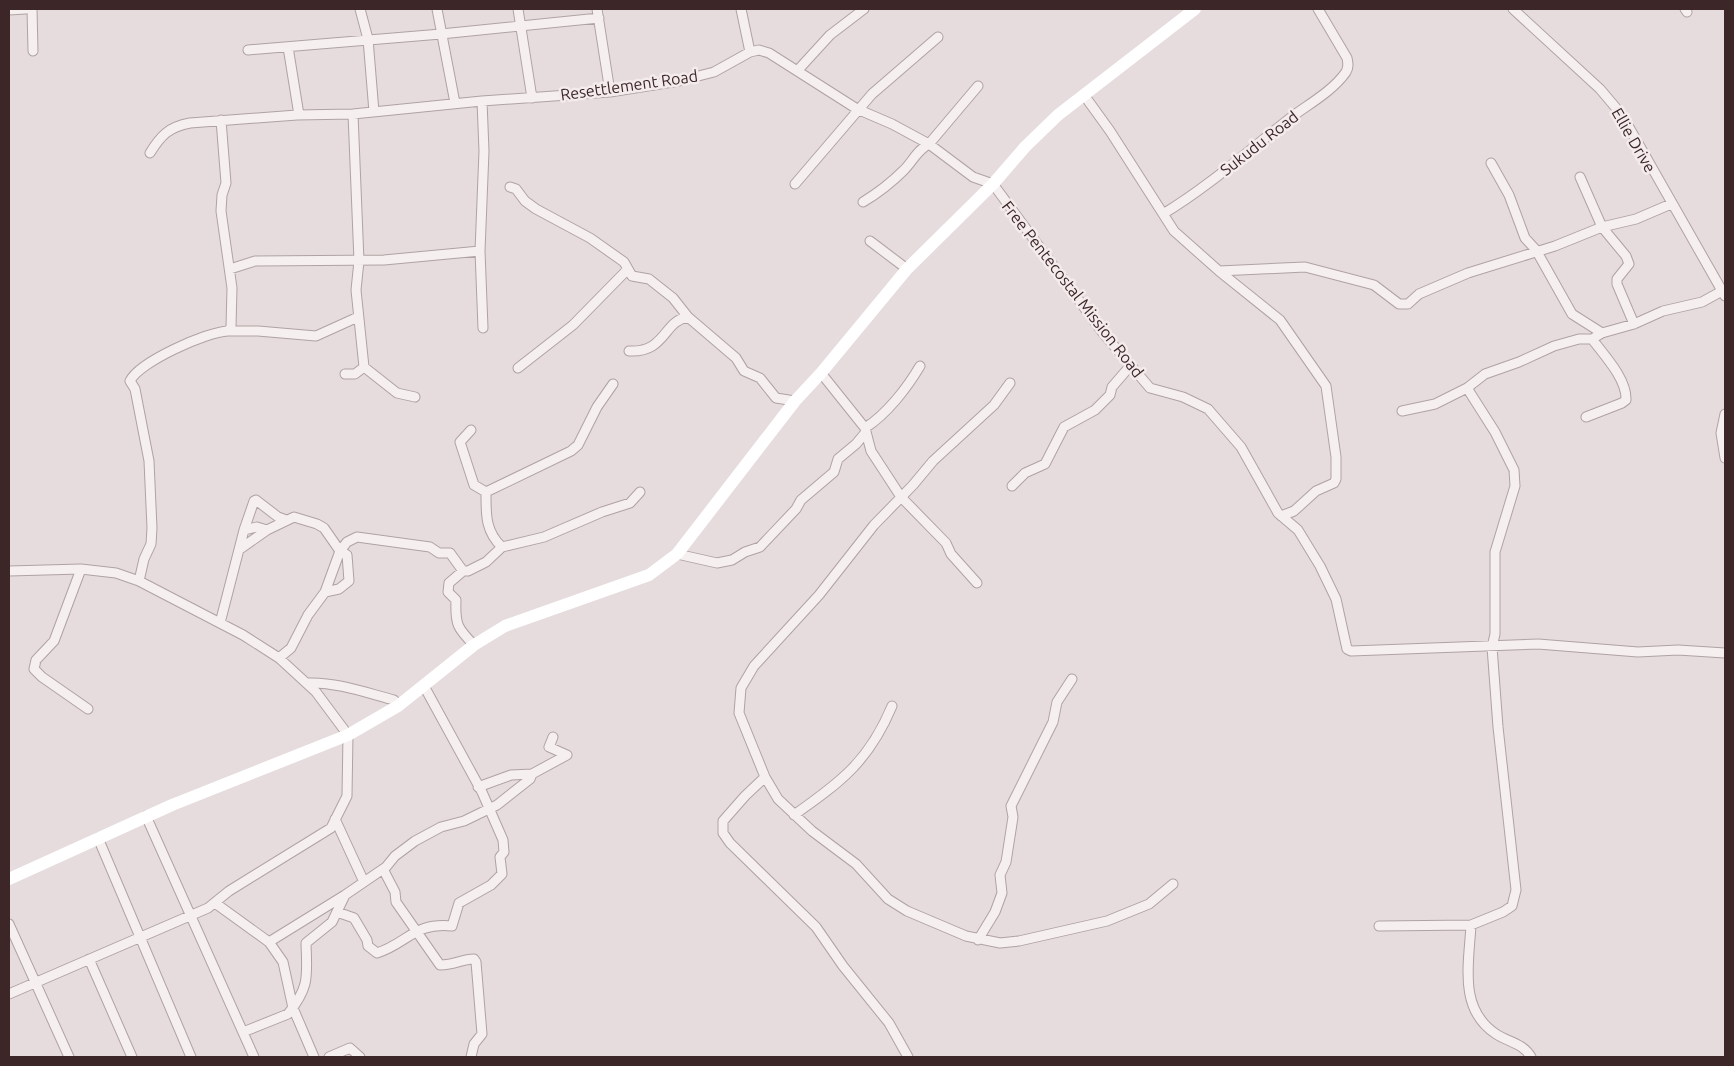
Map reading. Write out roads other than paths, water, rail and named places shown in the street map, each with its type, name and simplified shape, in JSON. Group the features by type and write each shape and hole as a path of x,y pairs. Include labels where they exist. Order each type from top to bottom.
{"main road":[{"path":"9,879 146,816 348,735 398,706 474,645 505,626 649,575 677,554 795,401 821,373 907,269 993,184 1025,147 1058,115 1192,10"}],"street":[{"path":"9,10 26,9"},
{"path":"32,9 33,51"},
{"path":"360,9 368,39 374,112"},
{"path":"437,9 455,103"},
{"path":"518,9 532,98"},
{"path":"741,9 750,52 759,50 768,53 798,70 857,110 892,124 929,144 973,177 993,184"},
{"path":"798,70 830,35 864,9"},
{"name":"Sukudu Road","path":"1163,214 1181,203 1254,149 1326,91 1345,73 1349,67 1347,58 1318,9"},
{"name":"Ellie Drive","path":"1513,9 1611,101 1622,115 1724,294"},
{"path":"248,50 441,34 521,25 598,13 610,92"},
{"path":"795,184 872,94 938,37"},
{"path":"288,46 299,115"},
{"name":"Resettlement Road","path":"150,153 165,132 175,126 221,120 353,114 482,100 610,92 679,81 714,72 750,52"},
{"path":"863,202 879,193 905,169 921,148 929,144 978,86"},
{"path":"1084,96 1174,231 1219,271 1280,320 1326,386 1336,456 1336,479 1334,483 1316,491 1294,511 1282,516"},
{"path":"482,100 484,151 480,252 483,328"},
{"path":"353,114 359,261 356,290 364,367 397,393 415,397"},
{"path":"221,120 226,183 222,195 221,211 230,269 232,318 231,327 228,331"},
{"path":"1491,163 1509,194 1525,238 1536,250 1572,314 1602,333"},
{"path":"973,177 981,194"},
{"path":"1580,177 1602,227 1621,250 1629,264 1617,279 1617,284 1634,324"},
{"name":"Free Pentecostal Mission Road","path":"993,184 1103,333 1150,388 1183,397 1208,409 1241,447 1268,497 1282,516 1298,530 1320,566 1336,599 1347,649 1352,651 1554,645 1638,652 1678,650 1725,653"},
{"path":"510,187 516,189 536,209 583,234 624,262 632,276 649,278 673,298 688,317 721,343 736,358 744,371 760,378 776,398 795,401"},
{"path":"1219,271 1306,267 1374,285 1399,304 1408,304 1419,294 1444,282 1536,250 1555,246 1602,227 1636,219 1671,204"},
{"path":"870,240 907,269"},
{"path":"230,269 255,261 409,259 480,252"},
{"path":"518,368 573,325 627,270"},
{"path":"1402,412 1435,404 1467,388 1485,374 1519,362 1554,346 1579,339 1592,339 1602,333 1634,324 1663,311 1702,302 1724,294"},
{"path":"139,581 152,537 149,461 135,389 130,381 133,376 161,355 192,340 219,331 258,330 316,336 358,317"},
{"path":"630,351 648,350 664,338 681,318 688,317"},
{"path":"1586,417 1626,400 1620,381 1592,339"},
{"path":"1012,486 1025,473 1045,464 1064,427 1095,410 1110,395 1112,387 1130,365"},
{"path":"677,554 716,563 732,560 745,552 760,547 796,509 801,500 834,472 838,459 856,444 865,430 884,412 911,381 920,366"},
{"path":"345,374 355,374 364,367"},
{"path":"821,373 865,430 871,451 901,497 946,543 951,554 977,583"},
{"path":"1010,383 994,405 933,461 874,525 819,595 746,677 741,688 739,713 765,777 778,799 794,815 856,864 888,899 936,924 978,940 1000,943 1019,941 1107,921 1149,904 1173,884"},
{"path":"486,492 571,451 578,445 597,406 613,384"},
{"path":"1379,926 1471,925 1503,912 1512,906 1516,890 1498,727 1492,647 1495,634 1495,552 1514,486 1514,470 1499,438 1467,388"},
{"path":"1725,414 1722,433 1725,458"},
{"path":"471,430 462,438 460,447 474,485 486,492"},
{"path":"486,492 486,518 492,538 502,547"},
{"path":"279,658 291,648 308,615 325,592 340,551 347,542 356,537 430,547 439,553 450,553 463,570 468,571 486,562 502,547 544,537 602,512 630,503 640,492"},
{"path":"220,623 244,530 254,501 256,500 278,517 286,520"},
{"path":"240,549 267,530 294,517 317,524 324,528 340,551 347,555 349,582 339,589 325,592"},
{"path":"244,530 257,527 267,530"},
{"path":"81,569 54,641 36,660 34,669 42,678 88,709"},
{"path":"9,571 81,569 116,574 139,581 220,623 279,658 308,683 332,710 348,735 347,796 331,828 229,891 215,903 192,915 9,994"},
{"path":"463,570 449,583 448,592 456,600 455,615 460,631 474,645"},
{"path":"978,940 995,912 1002,893 1000,875 1006,862 1013,816 1011,806 1054,722 1057,702 1072,680"},
{"path":"308,683 320,683 394,700 398,706"},
{"path":"337,912 354,918 367,940 368,946 377,953 392,948 406,936 416,931 435,924 452,926 459,903 491,885 502,874 500,857 504,852 504,840 490,809 424,686"},
{"path":"794,815 835,787 849,773 876,741 892,706"},
{"path":"478,787 511,775 532,774 567,755 549,747 553,737"},
{"path":"269,942 345,895 383,869 416,842 441,827 464,821 490,809 530,779 532,774"},
{"path":"765,777 723,821 724,833 730,842 816,927 843,966 889,1023 908,1057"},
{"path":"146,816 254,1057"},
{"path":"335,820 364,882"},
{"path":"98,838 191,1057"},
{"path":"383,869 395,892 396,902 440,965 453,966 470,958 474,958 476,962 482,1034 474,1044 471,1057"},
{"path":"243,1032 288,1014 293,1008 307,984 306,943 332,922 345,895"},
{"path":"215,903 269,942 283,962 293,1008 314,1057"},
{"path":"9,924 69,1057"},
{"path":"1471,925 1467,986 1470,1001 1480,1018 1496,1034 1509,1038 1527,1050 1530,1057"},
{"path":"89,959 132,1057"},
{"path":"328,1057 350,1048 360,1057"}]}
